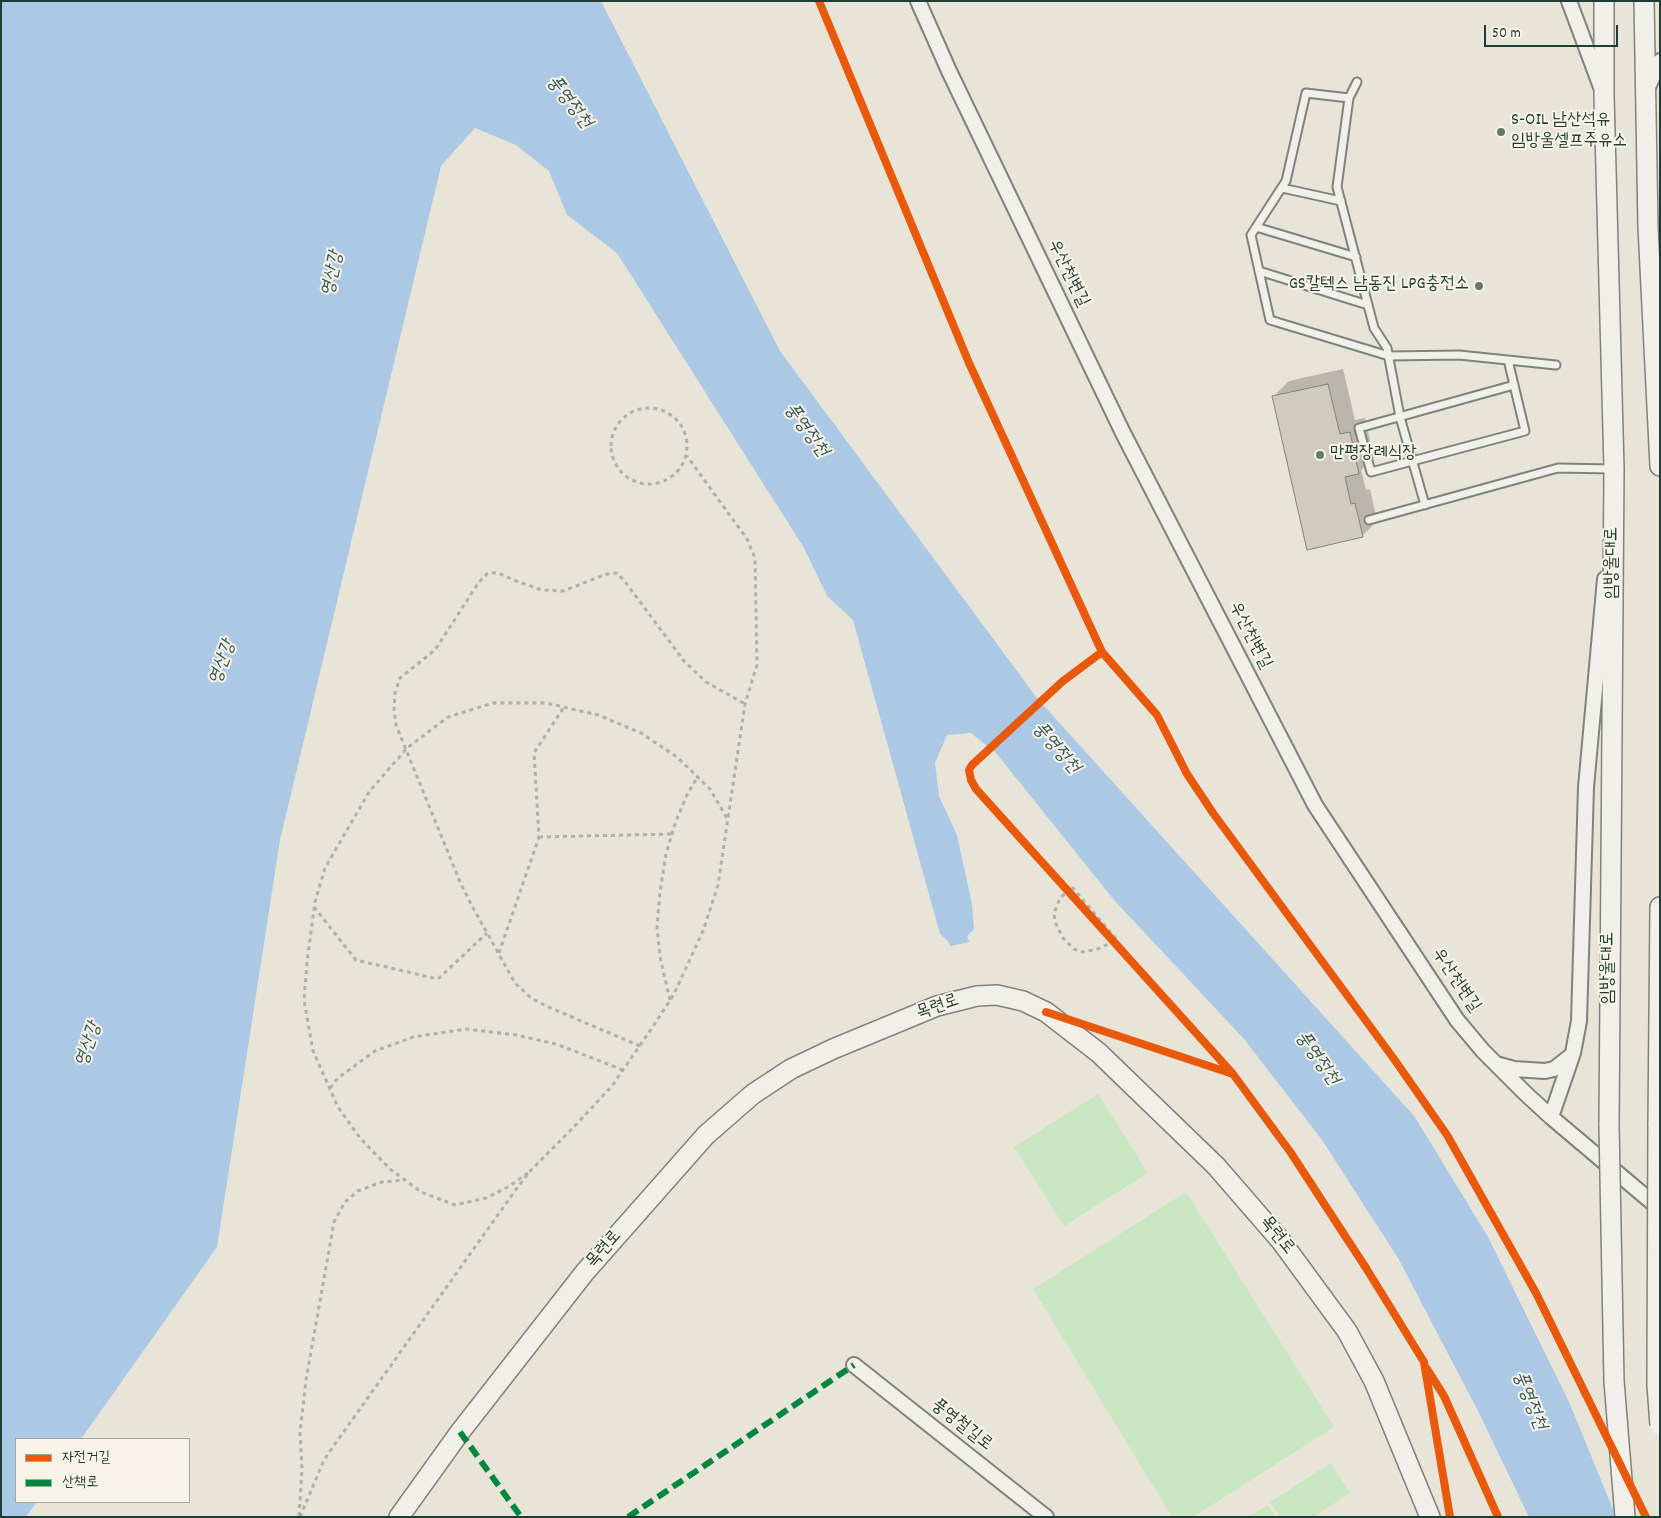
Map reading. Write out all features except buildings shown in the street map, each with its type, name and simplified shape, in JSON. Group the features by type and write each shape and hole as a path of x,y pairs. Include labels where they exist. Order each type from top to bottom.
{"main road":[{"name":"임방울대로","path":"1604,1 1604,95 1614,476 1609,1125 1614,1381 1625,1517"},
{"path":"1644,1 1648,227 1660,466"},
{"path":"1660,907 1657,1385 1660,1425"},
{"name":"목련로","path":"398,1517 460,1432 585,1272 706,1135 746,1100 791,1069 833,1049 937,1006 977,996 997,995 1023,1001 1046,1012 1099,1053 1216,1166 1281,1241 1347,1331 1374,1381 1430,1517"}],"street":[{"name":"우산천변길","path":"918,1 949,72 1123,433 1315,805 1457,1020 1495,1064 1551,1117 1660,1209"},
{"path":"1569,1 1604,95"},
{"path":"1646,90 1660,61"},
{"path":"1551,1117 1577,1038 1579,1021 1586,787 1614,476"},
{"path":"1495,1064 1514,1069 1545,1071 1554,1069 1572,1055"},
{"name":"풍영철길로","path":"854,1365 1046,1517"}],"lane":[{"path":"1356,82 1349,98 1337,187 1374,328 1387,348 1400,417 1425,505"},
{"path":"1349,98 1306,93 1286,181 1251,235 1270,320 1389,356 1459,355 1556,365"},
{"path":"1282,188 1340,201"},
{"path":"1256,227 1356,257"},
{"path":"1259,271 1368,305"},
{"path":"1508,360 1514,385 1525,431 1371,472 1359,428 1514,385"},
{"path":"1369,520 1558,468 1614,476"}],"path":[{"path":"687,456 682,467 674,476 663,482 650,485 637,483 625,476 616,467 611,454 611,441 615,428 623,418 635,411 647,408 659,409 670,414 685,432 688,444 687,456 746,539 755,558 757,665 745,704 722,864 712,905 703,931 670,1000 612,1086 531,1170 508,1188 486,1198 455,1205 421,1192 390,1169 360,1138 338,1107 313,1051 304,1000 307,962 314,907 325,868 369,792 407,748 448,717 494,704 546,703 564,707 598,715 641,733 677,757 710,789 728,820"},
{"path":"640,1046 546,1006 531,998 515,983 460,882 407,748 396,725 394,710 395,693 400,678 435,650 479,582 488,574 498,573 542,590 563,591 607,574 617,574 626,583 684,661 706,682 745,704"},
{"path":"499,954 539,837 534,752 564,707"},
{"path":"670,1000 660,957 658,928 660,892 666,854 672,834 687,795 698,776"},
{"path":"539,837 672,834"},
{"path":"1061,883 1120,949"},
{"path":"1067,890 1060,898 1054,913 1055,922 1063,938 1074,949 1083,952 1098,949 1114,942"},
{"path":"314,907 356,960 438,979 487,933"},
{"path":"330,1088 338,1078 375,1051 413,1037 466,1029 516,1035 556,1044 622,1070"},
{"path":"299,1517 321,1467 335,1444 531,1170"},
{"path":"299,1517 302,1469 300,1433 306,1380 334,1222 345,1202 358,1191 382,1182 404,1180"}],"green space":[{"path":"1098,1094 1148,1173 1064,1226 1014,1147"},
{"path":"1186,1192 1334,1427 1193,1517 1172,1517 1033,1289"},
{"path":"1331,1463 1350,1493 1314,1517 1280,1517 1270,1502"},
{"path":"1268,1505 1275,1517 1248,1517"}],"water":[{"path":"1,1 601,1 780,351 1037,698 1415,1117 1488,1237 1570,1404 1616,1517 1529,1517 1478,1411 1398,1258 1322,1140 1244,1039 1114,900 996,753 971,733 947,735 935,763 939,796 957,835 972,904 974,929 967,936 969,942 951,946 940,934 853,620 827,596 804,548 617,253 567,215 549,171 516,145 475,128 441,166 280,840 217,1247 82,1438 15,1438 15,1503 36,1503 26,1517 1,1517"}],"marked path":[{"path":"628,1517 854,1365"},
{"path":"460,1432 521,1517"}],"cycle path":[{"path":"819,1 969,363 1102,652"},
{"path":"1046,1012 1233,1074 976,789 971,780 969,770 972,765 1063,681 1102,652 1157,715 1187,774 1213,813 1394,1059 1447,1135 1536,1293 1646,1517"},
{"path":"1233,1074 1291,1153 1366,1268 1424,1362 1450,1517"},
{"path":"1427,1369 1444,1396 1498,1517"}],"place":[{"name":"S-OIL 남산석유 임방울셀프주유소","path":"1501,132"},
{"name":"GS칼텍스 남동진 LPG충전소","path":"1479,286"},
{"name":"만평장례식장","path":"1320,455"}],"water label":[{"name":"풍영정천","path":"568,103"},
{"name":"영산강","path":"334,274"},
{"name":"풍영정천","path":"805,431"},
{"name":"영산강","path":"224,663"},
{"name":"풍영정천","path":"1055,749"},
{"name":"영산강","path":"90,1045"},
{"name":"풍영정천","path":"1316,1059"},
{"name":"풍영정천","path":"1528,1401"}]}
